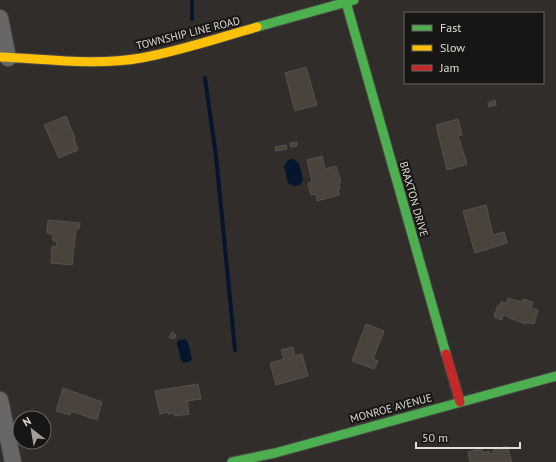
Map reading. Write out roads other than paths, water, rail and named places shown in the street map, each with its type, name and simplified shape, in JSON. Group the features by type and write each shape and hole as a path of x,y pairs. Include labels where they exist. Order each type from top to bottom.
{"street":[{"name":"TOWNSHIP LINE ROAD","path":"4,58 83,61 140,58 168,52 350,1"},
{"name":"BRAXTON DRIVE","path":"350,1 460,402"},
{"path":"0,18 4,58"},
{"name":"MONROE AVENUE","path":"232,462 275,453 556,376"},
{"path":"0,400 13,462"}],"water":[{"path":"293,159 299,163 303,180 300,185 294,186 288,183 284,166 288,160"},
{"path":"185,339 188,342 192,359 184,363 181,360 177,343 179,340"}],"waterway":[{"path":"192,0 192,19"},
{"path":"205,78 216,156 235,350"}]}
